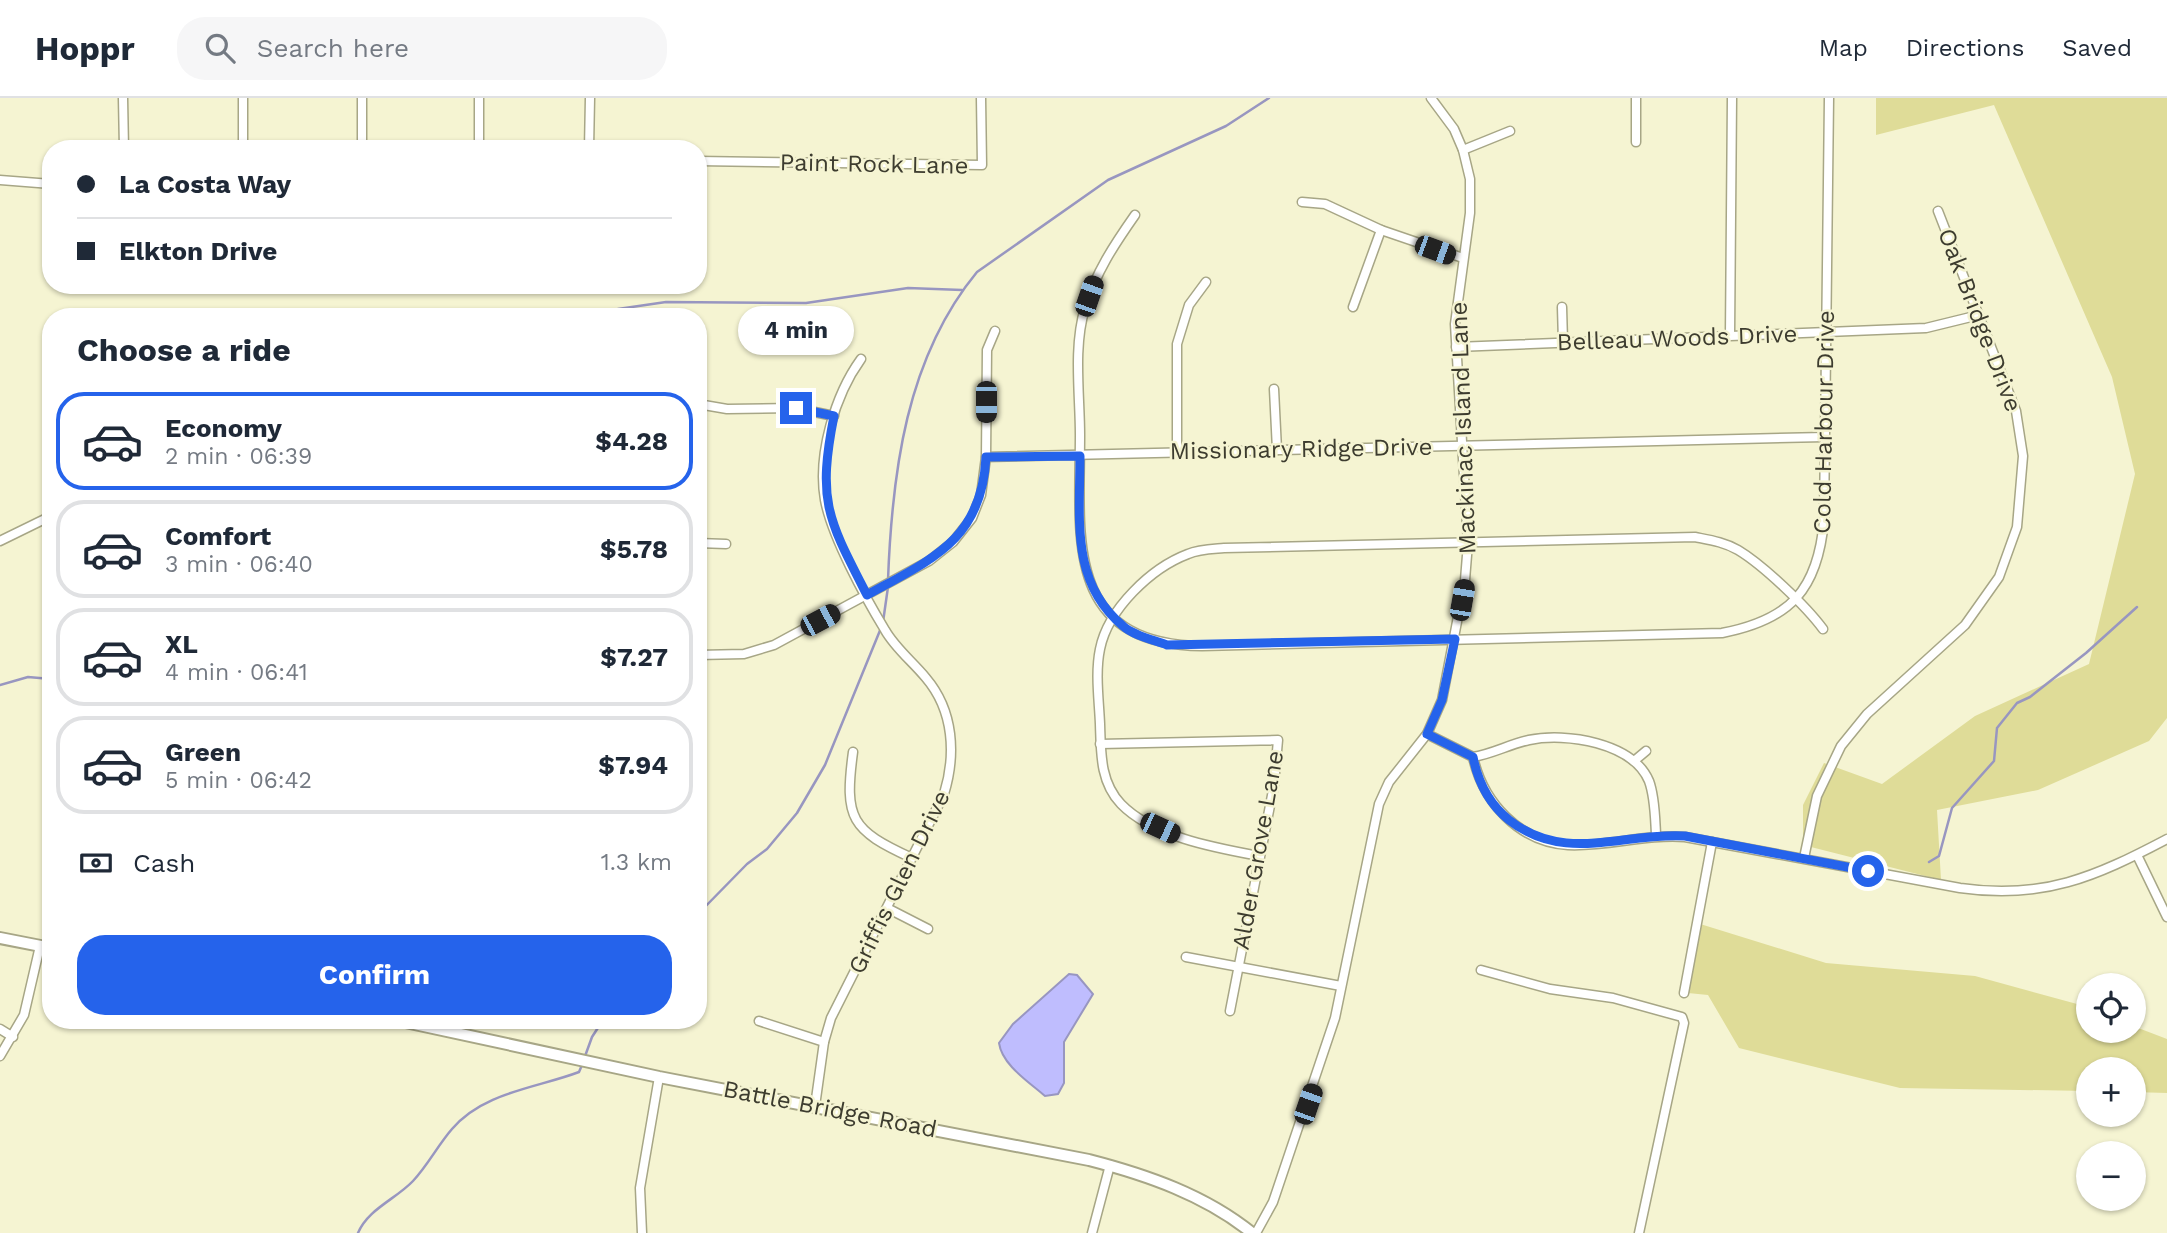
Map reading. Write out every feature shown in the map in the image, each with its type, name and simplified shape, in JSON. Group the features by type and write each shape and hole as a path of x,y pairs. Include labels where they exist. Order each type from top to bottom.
{"street":[{"path":"123,98 124,140"},
{"path":"243,98 243,140"},
{"path":"362,98 362,140"},
{"path":"479,98 479,140"},
{"path":"589,140 590,98"},
{"name":"Paint Rock Lane","path":"707,161 982,165 981,98"},
{"name":"Mackinac Island Lane","path":"1254,1233 1273,1202 1312,1092 1341,986 1379,804 1389,782 1427,734 1442,700 1465,580 1468,543 1456,310 1471,195 1463,150 1447,117 1431,98"},
{"path":"1636,98 1636,142"},
{"path":"1730,335 1732,98"},
{"name":"Cold Harbour Drive","path":"1135,215 1104,259 1084,311 1079,354 1082,557 1092,589 1124,627 1167,645 1722,633 1756,626 1794,600 1812,577 1819,560 1824,520 1829,98"},
{"path":"1463,150 1510,131"},
{"path":"0,180 42,183"},
{"path":"1303,202 1325,204 1381,230 1463,258"},
{"name":"Oak Bridge Drive","path":"1804,858 1817,796 1841,746 1867,714 1965,625 1998,577 2012,543 2021,506 2022,443 2009,391 1938,211"},
{"path":"1353,307 1381,230"},
{"path":"1177,452 1177,344 1189,305 1206,282"},
{"path":"1562,307 1563,342"},
{"name":"Belleau Woods Drive","path":"1456,347 1939,327 1979,315"},
{"path":"707,655 744,654 774,645 929,561 953,542 977,506 986,457 987,359 995,331"},
{"name":"Griffis Glen Drive","path":"815,1106 824,1042 831,1018 949,779 952,751 949,727 935,691 885,631 835,533 825,500 824,478 834,416 843,388 861,359"},
{"path":"1274,389 1277,450"},
{"path":"707,406 727,409 796,408 834,416"},
{"name":"Missionary Ridge Drive","path":"986,457 1825,438"},
{"path":"0,541 42,520"},
{"path":"1259,856 1202,845 1140,818 1123,806 1111,791 1102,767 1099,658 1102,639 1114,616 1154,573 1177,558 1200,550 1673,537 1707,539 1739,550 1794,600 1806,607 1823,629"},
{"path":"707,543 726,544"},
{"path":"1427,734 1473,757 1531,739 1554,738 1596,743 1618,749 1634,761 1648,780 1656,834"},
{"name":"Alder Grove Lane","path":"1100,744 1278,740 1274,785 1230,1011"},
{"path":"1634,761 1646,751"},
{"path":"853,752 848,797 856,821 872,839 912,858"},
{"path":"1473,757 1477,775 1496,806 1522,830 1544,841 1587,844 1656,834 1804,858 1960,888 2006,892 2065,885 2137,855 2167,839"},
{"path":"1685,993 1712,842"},
{"path":"2137,855 2167,917"},
{"path":"887,908 928,929"},
{"path":"0,938 42,946"},
{"path":"0,1056 24,1015 42,957"},
{"path":"1185,957 1341,986"},
{"path":"1481,970 1550,989 1613,998 1682,1017 1684,1023 1666,1116 1639,1233"},
{"path":"759,1021 824,1042"},
{"path":"0,1029 13,1037"},
{"name":"Battle Bridge Road","path":"438,1029 659,1077 1053,1151 1110,1165 1200,1199 1254,1233"},
{"path":"642,1233 640,1188 659,1077"},
{"path":"1092,1233 1110,1165"}],"shaded area":[{"path":"1876,98 2167,98 2167,718 2149,741 2038,790 1937,810 1941,880 1803,845 1803,805 1824,763 1882,784 1975,716 2089,664 2135,474 2112,377 1994,105 1876,135"},
{"path":"1697,923 1826,963 1975,976 2076,1004 2076,1043 2146,1043 2146,1031 2167,1039 2167,1093 2146,1092 2146,1057 2076,1057 2076,1091 1900,1088 1739,1048 1708,995 1688,993"}],"water":[{"path":"1069,974 1077,975 1093,994 1064,1042 1064,1083 1058,1094 1045,1096 1011,1066 999,1043 1013,1024"}],"waterway":[{"path":"888,580 894,499 907,418 934,341 953,306 977,272 1108,180 1226,126 1269,98"},
{"path":"625,308 666,302 806,303 908,288 962,290"},
{"path":"883,622 888,587"},
{"path":"1929,862 1939,856 1952,808 1994,761 1997,728 2017,703 2030,697 2086,653 2137,607"},
{"path":"707,905 747,864 767,849 797,813 825,765 881,628"},
{"path":"0,685 28,677 42,678"},
{"path":"584,1059 597,1029"},
{"path":"358,1233 368,1217 413,1181 447,1135 465,1117 495,1099 579,1072 582,1065"}],"route":[{"path":"796,408 834,416 824,478 825,500 835,533 867,595 929,561 953,542 972,518 977,506 984,480 986,457 1080,456 1080,537 1085,572 1096,596 1124,627 1167,645 1455,639 1442,700 1427,734 1473,757 1477,775 1488,797 1504,816 1522,830 1544,841 1566,845 1656,834 1685,836 1868,871"}]}
